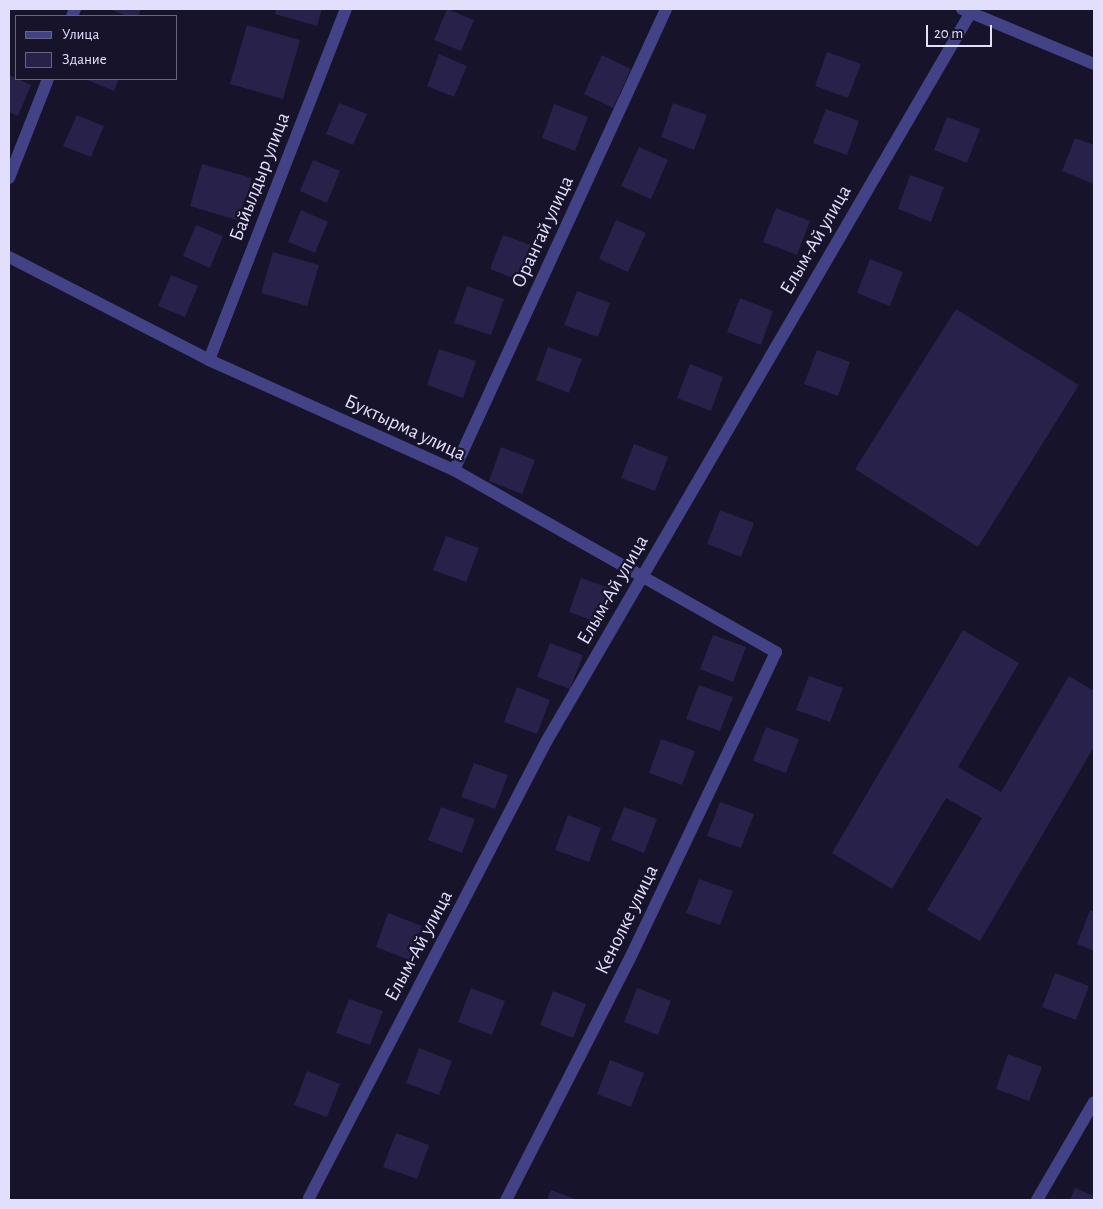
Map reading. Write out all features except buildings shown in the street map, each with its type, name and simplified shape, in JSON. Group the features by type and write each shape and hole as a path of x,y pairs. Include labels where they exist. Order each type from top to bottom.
{"street":[{"name":"Байылдыр улица","path":"209,360 346,9"},
{"name":"Орангай улица","path":"454,470 666,9"},
{"path":"966,10 1094,64"},
{"name":"Елым-Ай улица","path":"309,1198 546,742 966,10"},
{"path":"9,178 48,80"},
{"name":"Буктырма улица","path":"9,257 209,360 454,470 776,652"},
{"name":"Кенолке улица","path":"506,1200 630,958 776,652"},
{"path":"1037,1200 1094,1102"}]}
